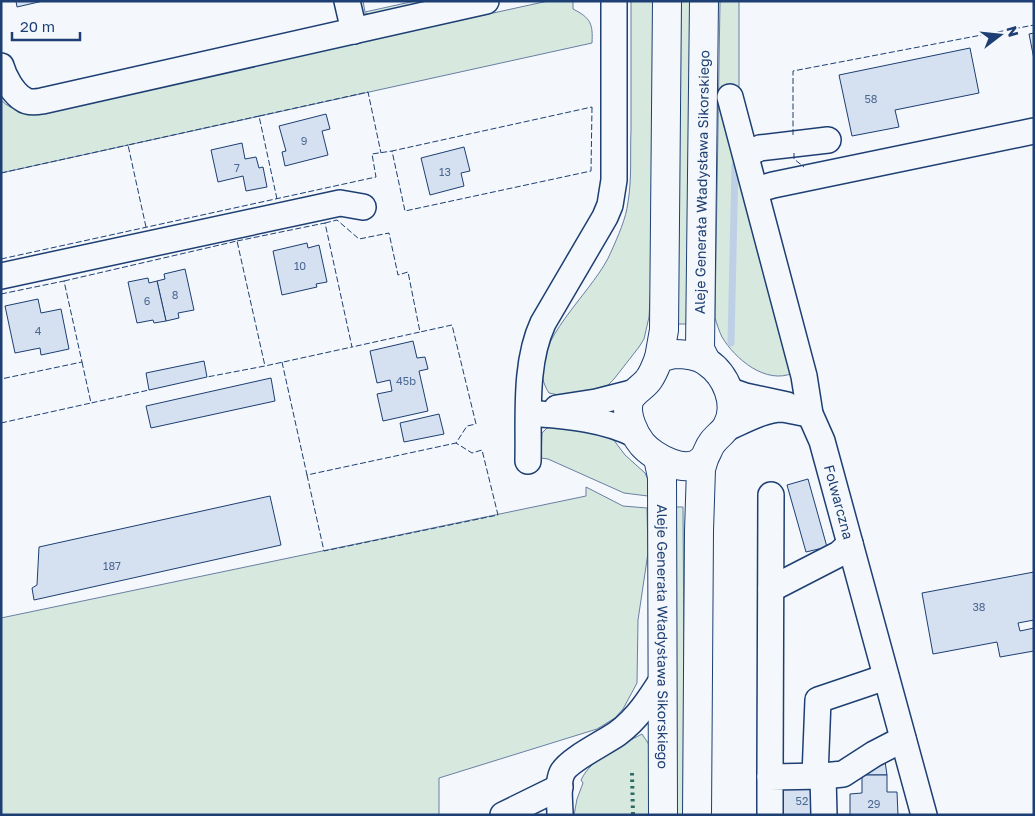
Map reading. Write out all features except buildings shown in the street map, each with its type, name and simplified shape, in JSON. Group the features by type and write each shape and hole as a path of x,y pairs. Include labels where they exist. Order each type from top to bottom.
{"main road":[{"path":"667,1 664,330 659,358 649,380 629,401 628,414 642,445 658,458 680,465 697,464 704,459"},
{"name":"Aleje Generała Władysława Sikorskiego","path":"704,1 700,349 706,361"},
{"path":"659,358 674,354 687,354 706,361 721,376 728,390 732,408 727,428 713,440 706,450 701,469 697,815"},
{"name":"Aleje Generała Władysława Sikorskiego","path":"658,458 662,477 663,815"}],"street":[{"path":"347,1 354,31"},
{"path":"1,66 12,88 23,100 32,102 42,101 486,1"},
{"path":"528,461 532,358 536,339 543,323 605,218 610,205 614,180 614,1"},
{"name":"Folwarczna","path":"730,97 804,376 810,414 822,441 924,815"},
{"path":"756,190 1034,131"},
{"path":"746,154 760,148 828,140"},
{"path":"1,276 340,203 363,207"},
{"path":"728,390 794,407 810,414"},
{"path":"529,413 596,402 636,392"},
{"path":"727,428 772,410 782,409 810,414"},
{"path":"529,413 571,416 620,427 636,435"},
{"path":"770,815 771,495"},
{"path":"771,589 839,554 850,544"},
{"path":"824,815 819,776 818,700 886,677"},
{"path":"560,815 560,778 564,770 590,750 619,732 634,719 650,700 662,680"},
{"path":"770,777 843,774 874,754 903,740"},
{"path":"503,815 560,788"}],"shaded area":[{"path":"358,1 363,1 365,12 415,1 434,1 372,15 361,12"},
{"path":"548,1 573,1 573,9 584,15 590,22 592,43 1,173 1,100 15,109 41,112"},
{"path":"631,1 654,1 649,317 644,339 608,385 585,392 559,395 549,393 545,386 542,372 544,357 559,326 604,266 619,234 627,208 631,166"},
{"path":"681,1 690,1 688,324 677,324"},
{"path":"720,1 739,1 739,92 793,373 783,376 772,376 762,373 743,361 722,337 715,318"},
{"path":"557,427 605,434 613,439 625,455 645,473 648,480 648,496 624,493 548,459 541,458 542,433 547,428"},
{"path":"586,487 623,506 647,508 648,553 638,620 637,683 623,709 615,718 597,729 439,778 439,815 1,815 1,618 586,496"},
{"path":"675,507 683,507 685,815 676,815"},
{"path":"642,734 650,746 649,815 574,815 583,783 581,780 586,772 607,753"}],"waterway":[{"path":"731,343 735,165"}],"hedge":[{"path":"632,773 633,815"}],"fence":[{"path":"793,135 793,71 1034,25"},
{"path":"277,199 259,116 368,92 381,153"},
{"path":"592,107 591,171 405,211 392,151 592,107"},
{"path":"146,227 128,145 259,116"},
{"path":"1,173 128,145"},
{"path":"1,259 376,177 372,154 392,151"},
{"path":"794,153 794,159 804,167"},
{"path":"325,223 337,220 359,239 389,233 398,275 408,272 420,332 352,347"},
{"path":"237,241 325,223 352,347 265,366"},
{"path":"64,281 237,241 265,366 207,377"},
{"path":"1,294 64,281 82,362 1,379"},
{"path":"282,362 307,475 456,443 467,426 476,424 452,325 420,332"},
{"path":"82,362 91,403 149,390"},
{"path":"1,423 91,403"},
{"path":"307,475 324,551 498,515 482,450 472,453 456,443"}]}
